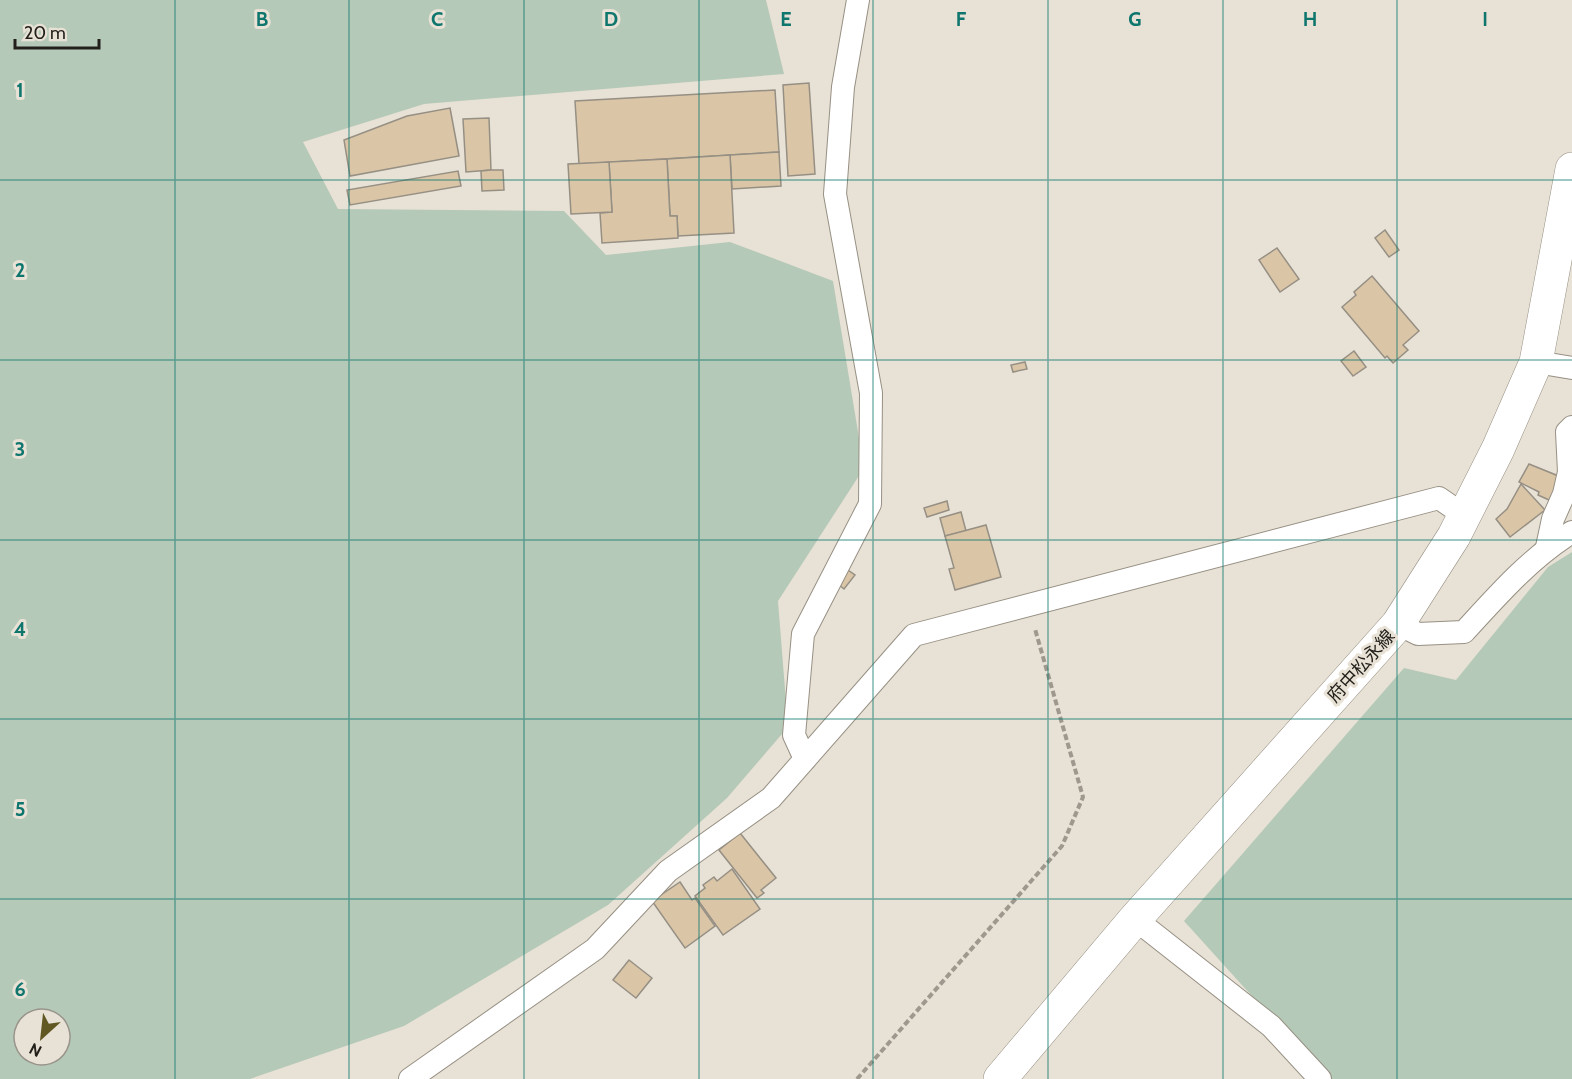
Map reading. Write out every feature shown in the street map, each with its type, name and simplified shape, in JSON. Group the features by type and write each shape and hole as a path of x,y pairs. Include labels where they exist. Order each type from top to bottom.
{"main road":[{"name":"府中松永線","path":"1000,1079 1135,919 1398,624 1454,536 1498,449 1536,362 1572,169"}],"street":[{"path":"804,759 794,735 803,634 870,504 871,393 835,194 843,87 858,0"},
{"path":"1536,362 1572,368"},
{"path":"1548,548 1553,519 1569,472 1567,432 1572,427"},
{"path":"410,1079 595,949 668,870 771,798 914,635 1439,498 1465,516"},
{"path":"1398,624 1418,634 1464,632 1519,572 1572,532"},
{"path":"1135,919 1271,1026 1320,1079"}],"path":[{"path":"857,1079 1062,846 1083,797 1028,605"}],"green space":[{"path":"0,0 766,0 784,74 424,104 303,142 338,209 564,211 606,255 730,242 833,281 864,468 778,601 788,727 727,798 608,905 404,1026 250,1079 0,1079"},
{"path":"1572,552 1572,1079 1327,1079 1184,921 1404,668 1456,680 1548,567"}],"building":[{"path":"809,83 815,174 788,176 783,85"},
{"path":"775,90 779,152 579,164 575,101"},
{"path":"450,108 459,156 350,176 344,140 407,116"},
{"path":"489,118 491,170 466,172 463,119"},
{"path":"779,152 781,186 732,189 730,155"},
{"path":"730,155 734,233 678,236 677,216 670,216 667,159"},
{"path":"667,159 670,216 677,216 678,238 602,243 600,213 612,212 609,162"},
{"path":"609,162 612,212 571,214 568,164"},
{"path":"503,170 504,190 482,191 481,171"},
{"path":"458,171 461,186 350,205 347,190"},
{"path":"1385,230 1399,250 1389,257 1375,238"},
{"path":"1277,248 1299,279 1280,292 1259,260"},
{"path":"1372,276 1419,331 1403,345 1408,350 1393,363 1387,356 1385,358 1342,307 1356,295 1354,292"},
{"path":"1354,351 1366,367 1353,376 1341,361"},
{"path":"1025,362 1027,369 1013,372 1011,365"},
{"path":"1529,464 1561,477 1549,500 1519,482"},
{"path":"1521,484 1545,510 1510,537 1496,519 1507,509"},
{"path":"947,501 949,510 927,517 924,508"},
{"path":"961,512 966,531 945,536 940,518"},
{"path":"986,525 1001,577 955,590 949,569 954,568 945,536"},
{"path":"842,566 855,575 844,589 832,579"},
{"path":"740,833 776,878 761,890 764,893 757,898 719,850"},
{"path":"732,869 760,909 723,935 695,896 705,888 703,885 714,877 717,881"},
{"path":"680,882 692,900 695,898 715,926 685,948 652,901"},
{"path":"629,960 652,978 636,998 613,980"}]}
